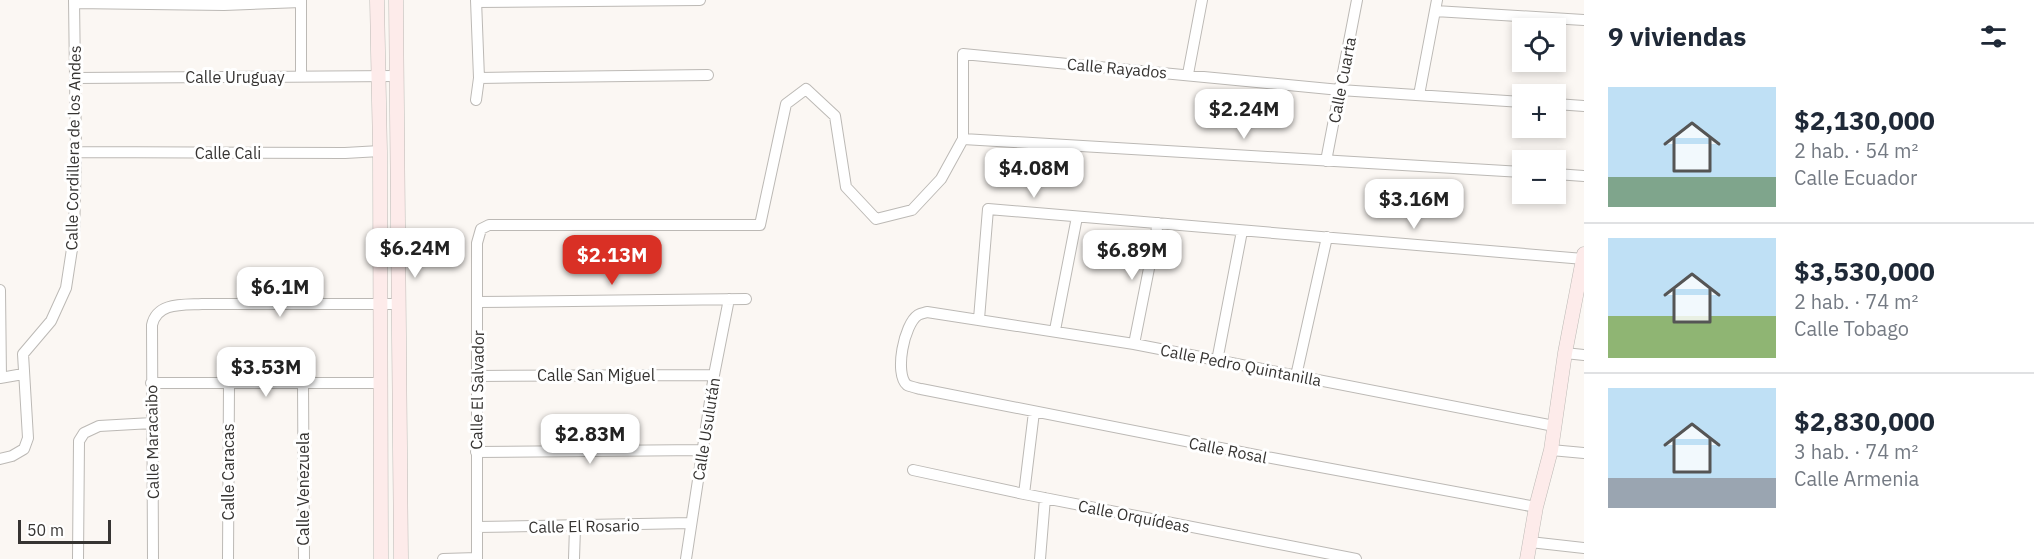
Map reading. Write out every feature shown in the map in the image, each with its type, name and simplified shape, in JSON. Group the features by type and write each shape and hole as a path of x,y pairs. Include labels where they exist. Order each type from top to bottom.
{"street":[{"path":"377,0 380,151 381,559"},
{"path":"396,0 401,559"},
{"path":"476,100 479,78 476,1 700,0"},
{"path":"1188,74 1202,0"},
{"name":"Calle Cuarta","path":"1326,161 1357,0"},
{"path":"74,2 301,1 301,77"},
{"name":"Calle Cordillera de los Andes","path":"23,354 51,321 66,288 74,236 76,152 74,2"},
{"path":"1419,95 1436,5 1584,20"},
{"name":"Calle Rayados","path":"963,139 963,54 1340,90 1512,101"},
{"path":"479,78 708,75"},
{"name":"Calle Uruguay","path":"75,78 396,76"},
{"name":"Calle El Salvador","path":"477,559 477,302 478,236 481,230 489,225 760,225 786,104 806,89 835,116 846,187 876,219 912,210 941,179 963,139"},
{"path":"1566,105 1584,106"},
{"path":"963,139 1512,171"},
{"name":"Calle Cali","path":"76,152 345,153 380,151"},
{"path":"1566,175 1584,176"},
{"path":"979,319 988,209 1584,257 1565,353 1551,450 1536,507 1527,559"},
{"path":"1055,330 1077,217"},
{"path":"1134,344 1158,223"},
{"path":"1217,361 1242,231"},
{"path":"1296,376 1328,237"},
{"path":"0,290 1,378 23,374"},
{"name":"Calle Usulután","path":"686,559 714,375 729,299"},
{"path":"477,302 746,299"},
{"path":"380,305 399,304"},
{"name":"Calle Maracaibo","path":"153,559 151,383 152,325 157,313 176,305 380,305"},
{"name":"Calle Pedro Quintanilla","path":"921,389 908,385 902,378 901,370 907,332 918,315 927,312 1134,344 1554,426"},
{"path":"1565,353 1584,355"},
{"path":"0,459 24,449 28,438 23,354 1,359"},
{"name":"Calle San Miguel","path":"478,376 714,375"},
{"path":"151,383 381,383"},
{"name":"Calle Venezuela","path":"303,383 304,559"},
{"name":"Calle Caracas","path":"228,559 229,384"},
{"name":"Calle Rosal","path":"921,389 1536,507"},
{"path":"1024,494 1034,412"},
{"path":"78,559 78,450 84,433 99,426 152,423"},
{"path":"476,452 704,450"},
{"path":"1551,450 1584,453"},
{"name":"Calle Orquídeas","path":"913,470 1356,559"},
{"path":"1040,559 1045,498"},
{"name":"Calle El Rosario","path":"477,527 575,527 691,523"},
{"path":"574,559 575,527"},
{"path":"1530,542 1584,548"},
{"path":"443,559 477,559"}]}
